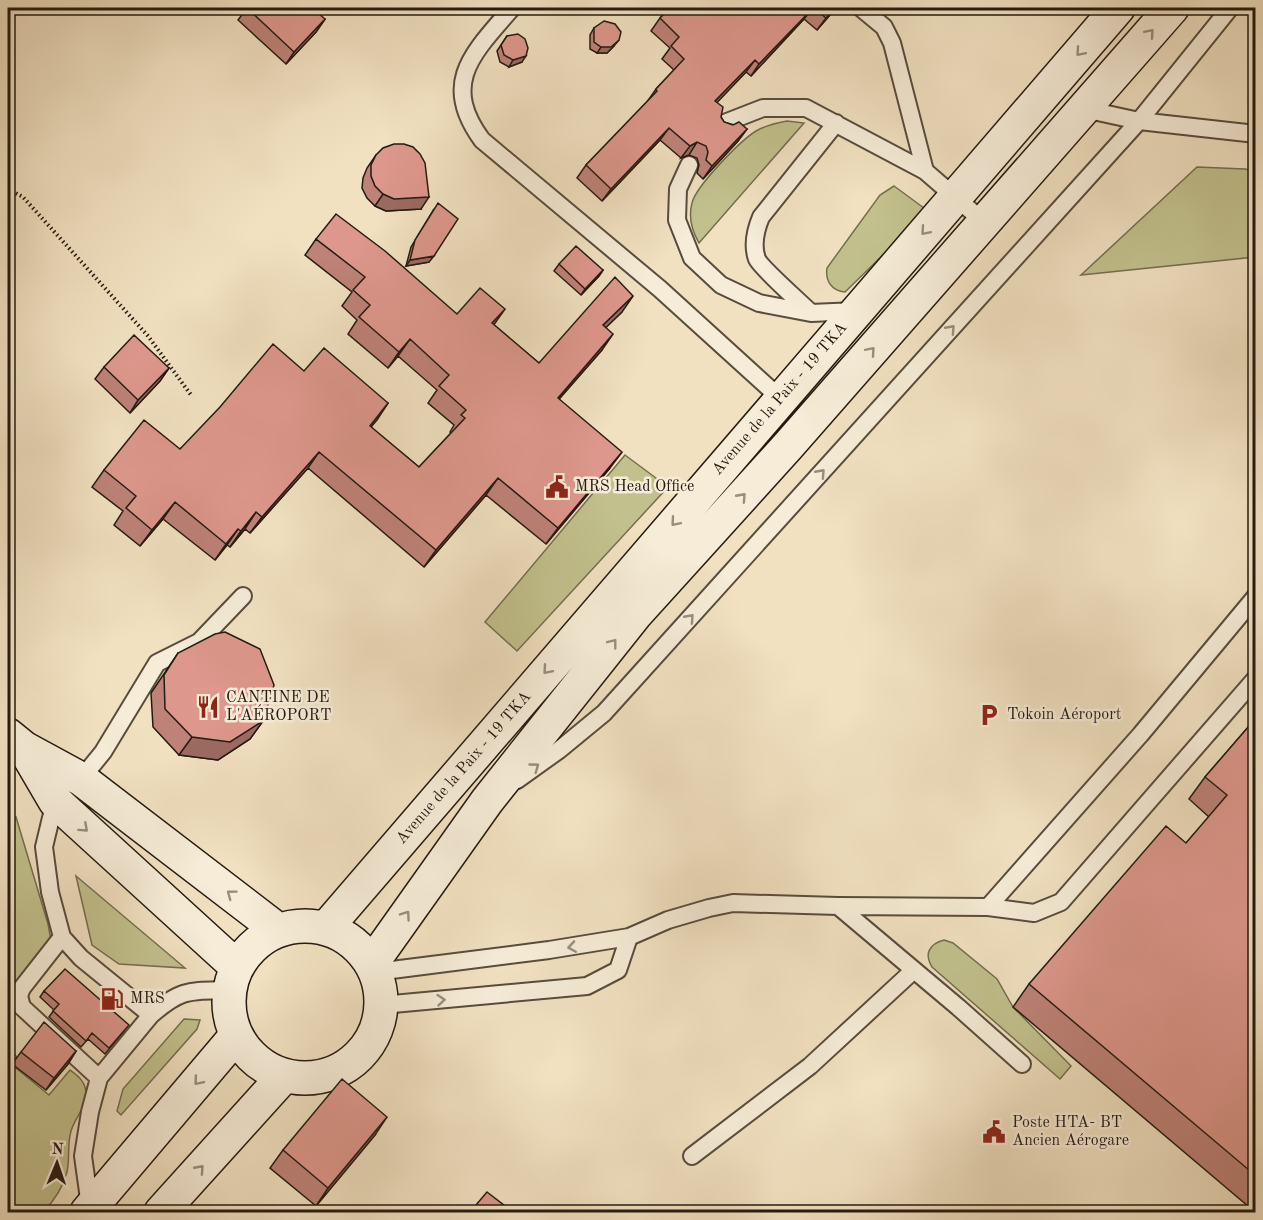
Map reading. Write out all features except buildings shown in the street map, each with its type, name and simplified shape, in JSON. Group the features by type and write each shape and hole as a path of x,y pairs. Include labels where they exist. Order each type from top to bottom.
{"main road":[{"name":"Avenue de la Paix - 19 TKA","path":"326,928 1118,8"},
{"path":"374,968 487,801 635,615 796,437 1172,8"},
{"path":"16,742 81,779 278,930"},
{"path":"16,742 55,801 233,979"},
{"path":"302,925 326,928 344,935 360,948 374,968 382,1005 376,1032 361,1055 338,1071 311,1078 284,1076 264,1067 248,1054 236,1036 229,1014 233,979 254,945 278,930 302,925"},
{"path":"90,1211 236,1036"},
{"path":"161,1212 284,1076"}],"lane":[{"path":"512,8 468,62 462,82 463,103 470,123 482,140 660,289 781,399"},
{"path":"861,8 884,27 892,43 898,59 925,171"},
{"path":"487,801 559,750 604,713 1139,120 1230,8"},
{"path":"722,127 727,122 763,108 807,108 925,171 984,222"},
{"path":"1084,109 1139,120 1256,134"},
{"path":"811,313 758,260 755,245 756,231 761,217 836,123"},
{"path":"689,165 678,189 676,220 692,258 721,285 759,303 811,313 856,310"},
{"path":"81,779 103,752 157,663 199,642 243,596"},
{"path":"988,906 1133,742 1256,596"},
{"path":"374,968 549,950 629,937 668,920 734,903 988,906 1034,913 1061,902 1256,678"},
{"path":"55,801 44,847 50,892 62,937 81,958 151,1015"},
{"path":"838,906 1022,1064"},
{"path":"62,937 22,988 19,996 22,1007 99,1078"},
{"path":"382,1005 587,986 618,970 629,937"},
{"path":"692,1156 810,1066 914,970"},
{"path":"90,1211 83,1156 90,1112 99,1078 151,1015 171,998 233,979"}],"path":[{"path":"8,189 23,197 140,327 191,395"}],"shaded area":[{"path":"787,121 804,123 699,243 690,214 695,195 701,186 749,136 764,127"},
{"path":"1197,167 1255,171 1255,257 1081,275"},
{"path":"894,186 928,211 845,292 836,290 828,281 827,268 880,195"},
{"path":"625,455 668,487 517,651 485,622"},
{"path":"16,817 51,940 33,983 8,1010 8,827"},
{"path":"76,876 185,968 119,964 92,945"},
{"path":"944,940 953,943 997,979 1013,1007 1071,1066 1060,1079 932,967 928,958 929,950"},
{"path":"184,1019 200,1020 197,1029 121,1115 117,1111 123,1089"},
{"path":"8,1048 17,1057 11,1064 49,1095 70,1070 81,1079 86,1092 85,1102 70,1136 65,1178 57,1194 43,1212 22,1212 8,1202"}],"place":[{"name":"MRS Head Office","path":"557,487"},
{"name":"CANTINE DE L'AÉROPORT","path":"208,707"},
{"name":"Tokoin Aéroport","path":"989,715"},
{"name":"MRS","path":"112,999"},
{"name":"Poste HTA- BT Ancien Aérogare","path":"994,1132"}]}
